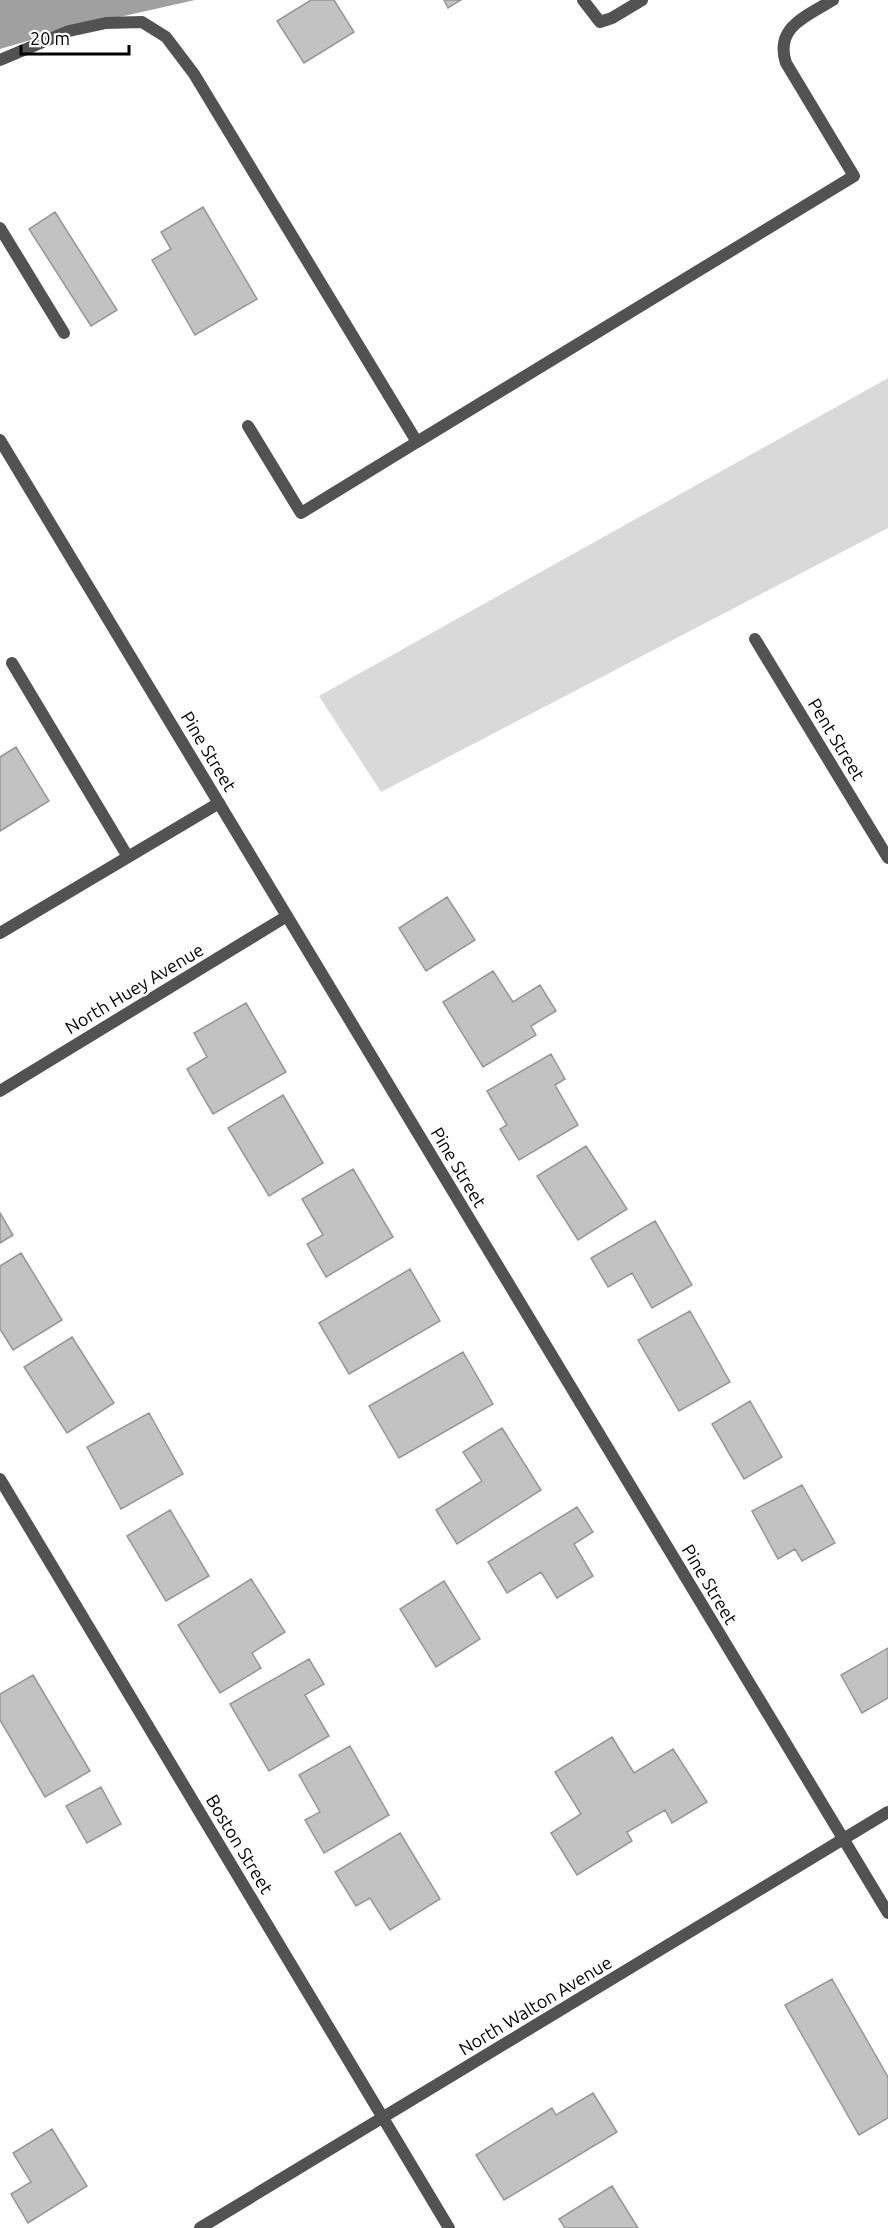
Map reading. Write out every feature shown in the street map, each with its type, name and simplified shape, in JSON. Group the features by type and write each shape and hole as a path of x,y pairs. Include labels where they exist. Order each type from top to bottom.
{"street":[{"path":"583,0 600,22 612,18 642,0"},
{"path":"248,426 301,513 854,176 786,63 782,51 783,41 789,30 833,0"},
{"path":"0,60 69,31 106,23 142,22 166,37 194,74 417,442"},
{"path":"0,228 64,333"},
{"name":"Pine Street","path":"0,440 888,1913"},
{"name":"Pent Street","path":"754,639 888,858"},
{"path":"12,663 128,857"},
{"path":"0,933 219,803"},
{"name":"North Huey Avenue","path":"0,1091 287,916"},
{"name":"Boston Street","path":"0,1479 449,2228"},
{"name":"North Walton Avenue","path":"200,2228 888,1812"}],"shaded area":[{"path":"0,0 195,0 75,27 0,49"},
{"path":"888,378 888,528 381,792 319,696"}],"building":[{"path":"311,0 334,0 354,32 304,63 277,21"},
{"path":"444,0 461,0 448,8"},
{"path":"203,207 257,299 195,335 152,260 171,249 161,232"},
{"path":"55,212 117,310 91,326 29,229"},
{"path":"16,747 49,801 0,831 0,757"},
{"path":"447,897 475,940 426,971 399,928"},
{"path":"493,971 513,1002 540,985 556,1011 531,1026 536,1035 483,1067 443,1002"},
{"path":"246,1003 286,1072 213,1114 187,1069 207,1057 194,1033"},
{"path":"551,1054 565,1079 555,1085 578,1125 519,1160 500,1129 507,1125 487,1091"},
{"path":"283,1095 323,1163 269,1196 228,1128"},
{"path":"586,1146 627,1209 578,1240 537,1176"},
{"path":"353,1169 393,1237 326,1277 307,1244 323,1235 302,1199"},
{"path":"0,1213 13,1235 0,1243"},
{"path":"655,1221 692,1285 652,1308 632,1273 608,1287 591,1258"},
{"path":"21,1253 62,1320 13,1350 0,1329 0,1266"},
{"path":"410,1269 440,1321 349,1374 319,1323"},
{"path":"690,1311 730,1382 679,1411 638,1340"},
{"path":"72,1337 114,1403 67,1433 24,1367"},
{"path":"463,1352 493,1404 399,1458 369,1406"},
{"path":"750,1401 782,1457 744,1479 712,1424"},
{"path":"149,1413 183,1474 121,1509 87,1447"},
{"path":"502,1428 541,1490 457,1544 436,1510 482,1481 463,1452"},
{"path":"802,1485 835,1543 802,1561 795,1549 778,1559 752,1511"},
{"path":"577,1507 593,1532 574,1544 593,1576 557,1598 541,1572 507,1593 488,1562"},
{"path":"170,1510 209,1576 166,1601 127,1536"},
{"path":"251,1579 285,1632 252,1653 261,1668 220,1693 178,1625"},
{"path":"444,1581 480,1639 436,1667 400,1609"},
{"path":"888,1648 888,1698 862,1713 841,1675"},
{"path":"309,1659 324,1684 305,1695 329,1736 269,1771 230,1704"},
{"path":"33,1675 90,1771 45,1797 0,1720 0,1694"},
{"path":"612,1737 634,1773 673,1749 707,1802 672,1823 665,1810 627,1832 632,1841 577,1875 551,1833 581,1814 555,1772"},
{"path":"350,1746 389,1815 324,1853 305,1820 320,1812 299,1775"},
{"path":"101,1787 121,1824 87,1843 66,1806"},
{"path":"400,1833 440,1899 390,1930 370,1898 356,1906 335,1872"},
{"path":"832,1979 888,2077 888,2118 859,2135 785,2005"},
{"path":"593,2093 617,2132 504,2200 476,2155 552,2108 556,2115"},
{"path":"52,2129 87,2186 28,2223 11,2194 31,2182 13,2153"},
{"path":"612,2186 638,2228 565,2228 559,2219"}]}
